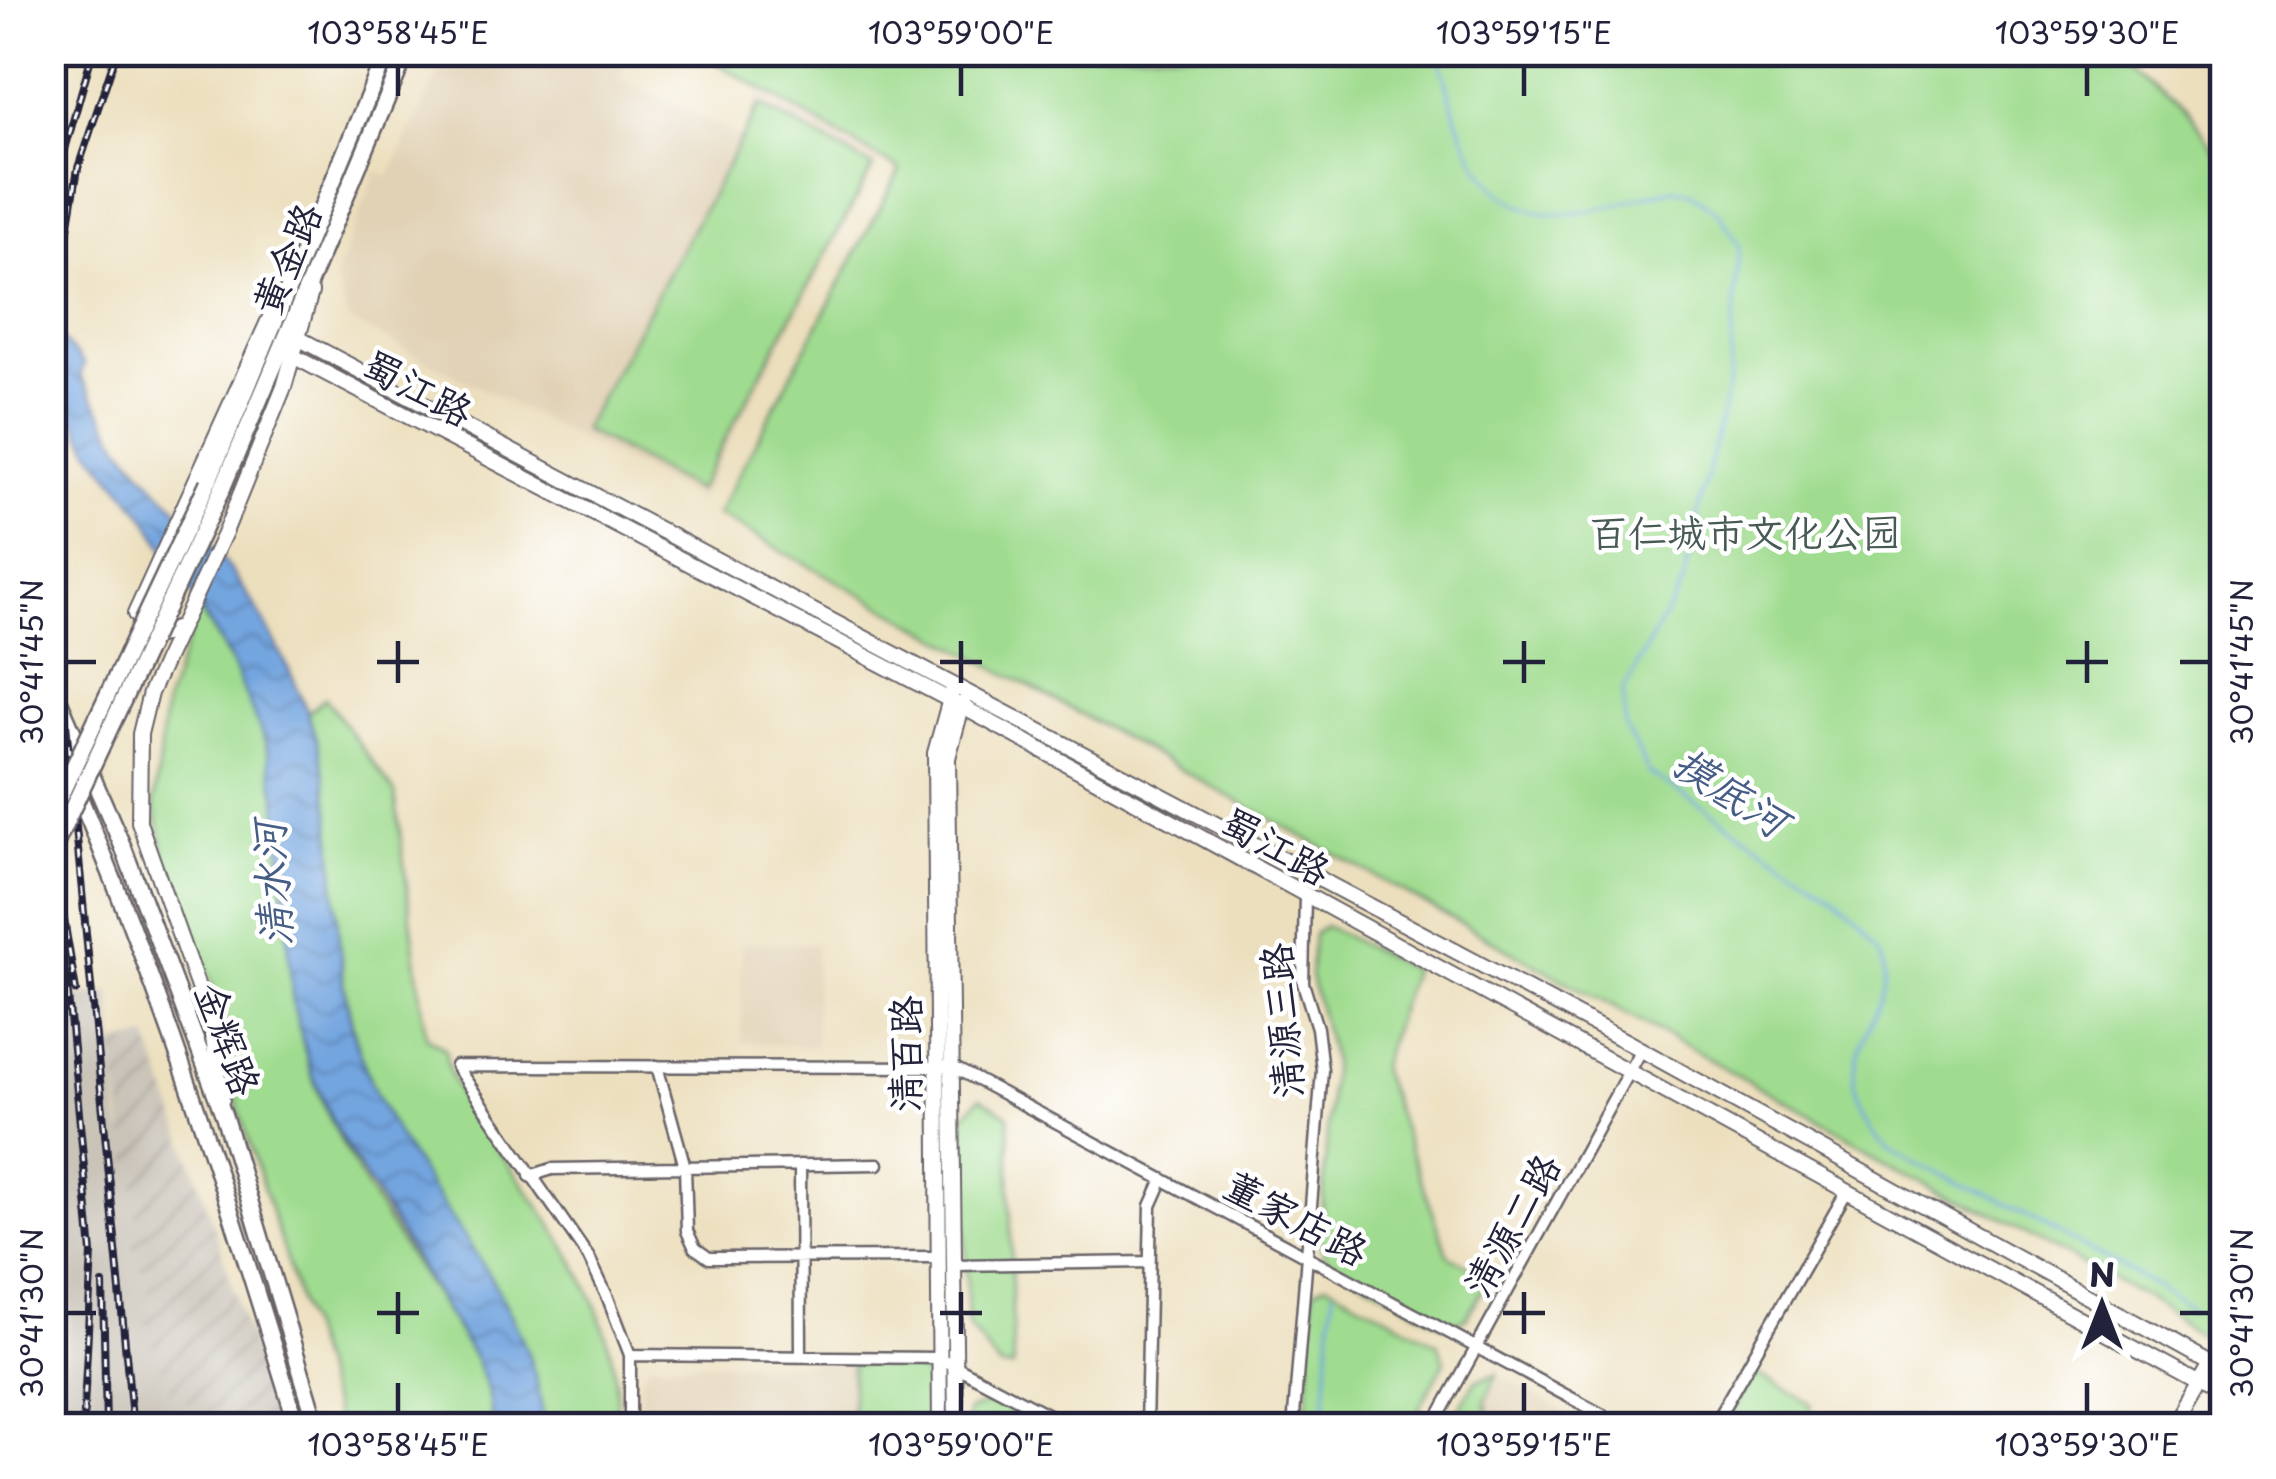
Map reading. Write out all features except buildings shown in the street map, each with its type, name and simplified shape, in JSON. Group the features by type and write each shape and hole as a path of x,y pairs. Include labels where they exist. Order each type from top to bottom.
{"main road":[{"name":"黄金路","path":"215,486 387,51"},
{"name":"黄金路","path":"215,486 321,257 407,51"},
{"path":"51,814 215,486"},
{"path":"51,854 215,486"},
{"name":"金辉路","path":"51,682 124,847 224,1116 318,1428"},
{"name":"金辉路","path":"51,731 109,861 205,1123 298,1428"}],"street":[{"path":"224,1116 211,1024 139,823 140,734 150,693 220,543 293,356 321,257"},
{"path":"182,622 159,636 137,623 150,577 244,364 302,258"},
{"name":"蜀江路","path":"298,338 1641,1049 2225,1372"},
{"name":"蜀江路","path":"293,356 955,703 2225,1398"},
{"name":"清百路","path":"956,1428 938,1257 948,758 955,703 963,686"},
{"name":"清源三路","path":"1293,1428 1322,1070 1318,1028 1303,983 1305,897"},
{"name":"清源二路","path":"1432,1428 1641,1049"},
{"path":"630,1428 630,1354 589,1258 456,1066 945,1067"},
{"path":"657,1066 685,1167 687,1231 694,1248 709,1258 938,1257"},
{"name":"清百路","path":"940,1428 955,1265 945,1067"},
{"name":"董家店路","path":"945,1067 1306,1254 1627,1428"},
{"path":"530,1176 552,1169 878,1164"},
{"path":"800,1165 801,1354"},
{"path":"1146,1428 1151,1206 1163,1179"},
{"path":"1712,1428 1847,1191"},
{"path":"955,1265 1149,1262"},
{"path":"630,1354 947,1360 1072,1428"},
{"path":"2173,1428 2210,1364"}],"shaded area":[{"path":"450,51 602,51 627,63 618,78 741,138 760,94 881,158 698,500 348,320 335,278 376,172 389,176"},
{"path":"742,943 815,944 816,1047 741,1042"},
{"path":"111,993 120,1120 137,1197 131,1198 138,1224 127,1226 153,1311 142,1315 175,1407 192,1402 195,1428 58,1428 75,1252 54,1216 69,1152 69,1080 58,996"},
{"path":"148,1037 278,1428 195,1428 191,1402 175,1408 141,1315 153,1310 126,1226 131,1197 114,1045"},
{"path":"651,1363 852,1364 852,1428 639,1428 642,1375"},
{"path":"1501,1377 1595,1428 1494,1428 1485,1402"}],"green space":[{"name":"百仁城市文化公园","path":"717,51 2119,51 2225,162 2225,1343 717,515 900,170 712,60"},
{"path":"760,105 873,167 697,491 583,430"},
{"path":"199,609 247,694 267,749 281,828 293,987 309,1066 361,1178 476,1361 489,1394 493,1428 339,1428 238,1107 219,1002 167,863 154,805 165,703"},
{"path":"325,698 395,793 426,1037 445,1049 451,1077 463,1100 563,1242 599,1312 616,1388 615,1428 544,1428 536,1381 521,1337 374,1089 347,997 326,807 307,713"},
{"path":"1325,926 1412,970 1380,1068 1449,1256 1491,1276 1466,1318 1447,1326 1327,1260 1320,1245 1332,1059 1310,976 1313,935"},
{"path":"980,1097 1009,1115 1013,1368 1000,1368 968,1326 963,1118"},
{"path":"1326,1283 1438,1343 1445,1361 1409,1428 1306,1428 1314,1290"},
{"path":"852,1364 909,1364 927,1377 929,1428 852,1428"},
{"path":"1753,1372 1814,1404 1802,1428 1723,1428"},
{"path":"1497,1374 1485,1402 1494,1428 1449,1428 1475,1381"},
{"path":"995,1401 1025,1420 1025,1428 967,1428 967,1411"}],"water":[{"path":"51,327 84,364 80,376 128,454 234,576 294,680 321,758 342,966 358,1048 396,1132 500,1294 536,1381 544,1428 493,1428 489,1394 476,1361 336,1129 311,1071 293,1005 277,799 266,744 229,657 145,516 91,451 51,373"}],"waterway":[{"name":"摸底河","path":"1438,51 1472,154 1504,195 1526,208 1568,214 1674,189 1693,193 1720,213 1739,247 1729,378 1683,583 1623,691 1625,727 1648,773 1832,890 1881,936 1884,965 1855,1056 1856,1080 1867,1108 1892,1142 2194,1308"},
{"path":"1324,1428 1333,1291"}],"tram line":[{"path":"51,971 56,1428"}],"railway":[{"path":"64,153 93,51"},
{"path":"51,333 78,168 117,51"},
{"path":"51,565 133,1428"},
{"path":"51,843 76,991"},
{"path":"66,974 92,1253 83,1428"},
{"path":"103,1284 106,1428"}],"water label":[{"name":"清水河","path":"270,884"}]}
